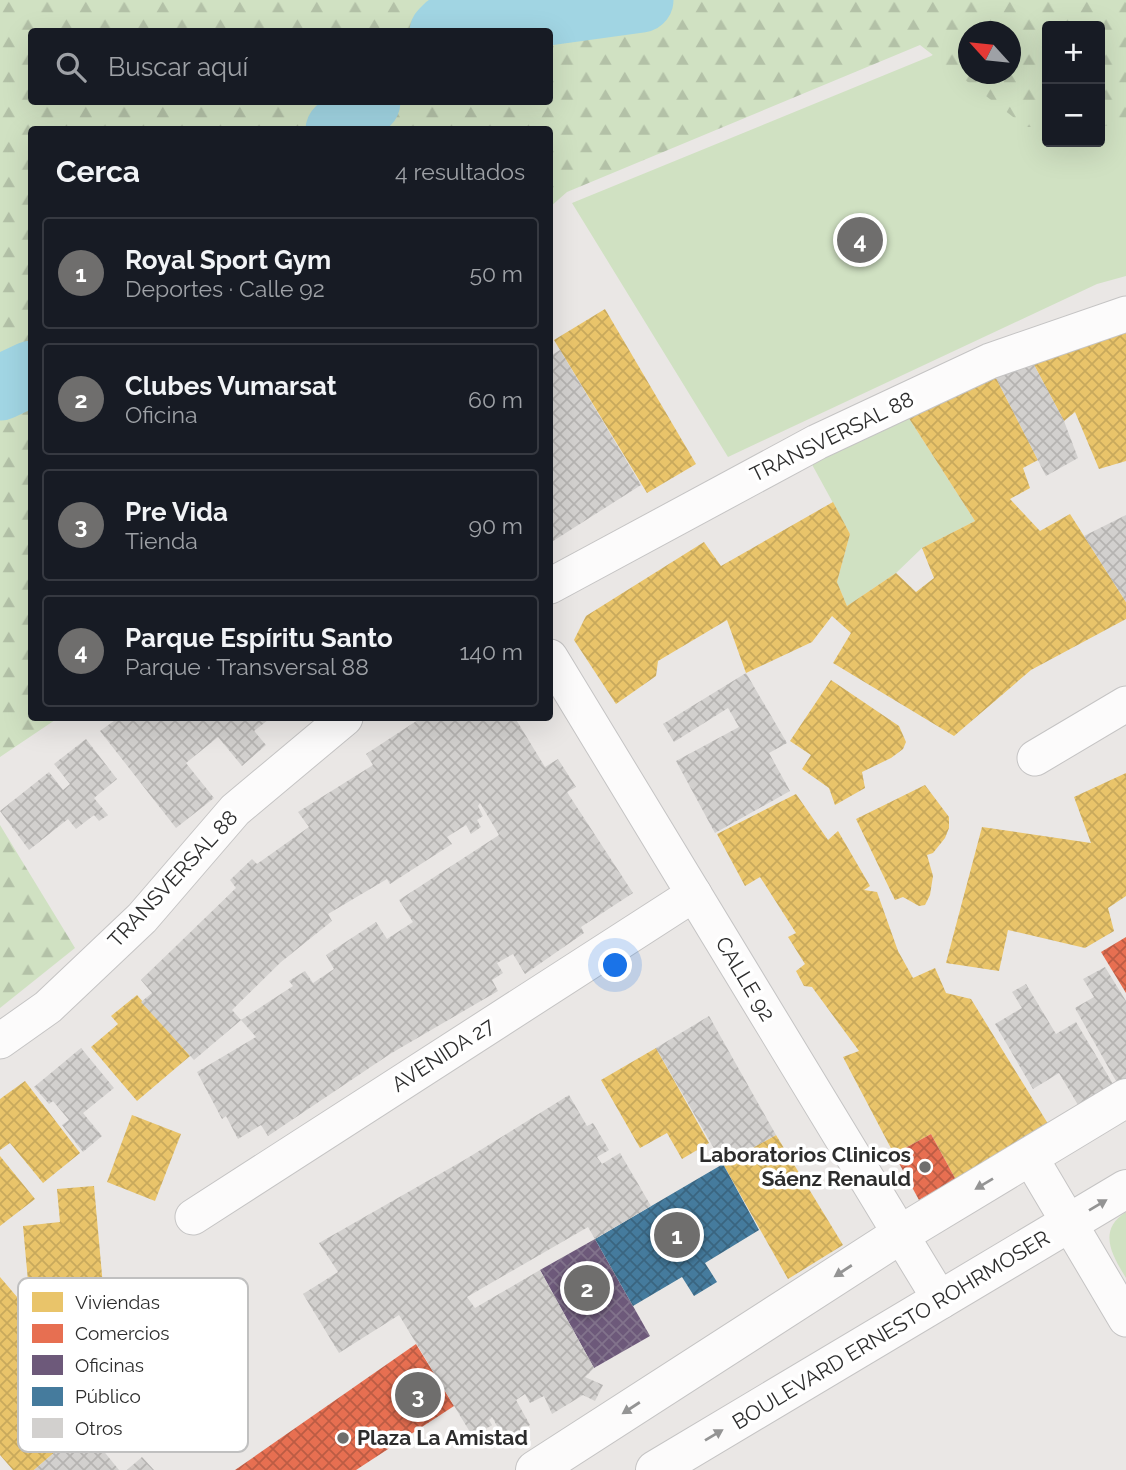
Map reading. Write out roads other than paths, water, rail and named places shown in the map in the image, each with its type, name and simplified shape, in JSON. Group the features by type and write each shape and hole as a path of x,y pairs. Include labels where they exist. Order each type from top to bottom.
{"main road":[{"path":"535,1470 901,1234 1126,1098"},
{"name":"BOULEVARD ERNESTO ROHRMOSER","path":"655,1470 1126,1189"}],"street":[{"name":"TRANSVERSAL 88","path":"553,584 817,442 990,361 1126,314"},
{"name":"CALLE 92","path":"553,662 941,1301"},
{"path":"1035,758 1126,704"},
{"name":"TRANSVERSAL 88","path":"0,1041 48,1007 142,918 235,810 341,721"},
{"name":"AVENIDA 27","path":"193,1217 694,894"},
{"path":"1030,1157 1067,1224 1126,1319"}],"waterway":[{"path":"446,28 641,0"},
{"path":"342,126 365,105"},
{"path":"0,388 28,375"}],"place":[{"name":"Parque Espíritu Santo","path":"860,240"},
{"name":"Laboratorios Clinicos Sáenz Renauld","path":"925,1167"},
{"name":"Royal Sport Gym","path":"677,1235"},
{"name":"Clubes Vumarsat","path":"587,1288"},
{"name":"Pre Vida","path":"418,1395"},
{"name":"Plaza La Amistad","path":"343,1438"}]}
